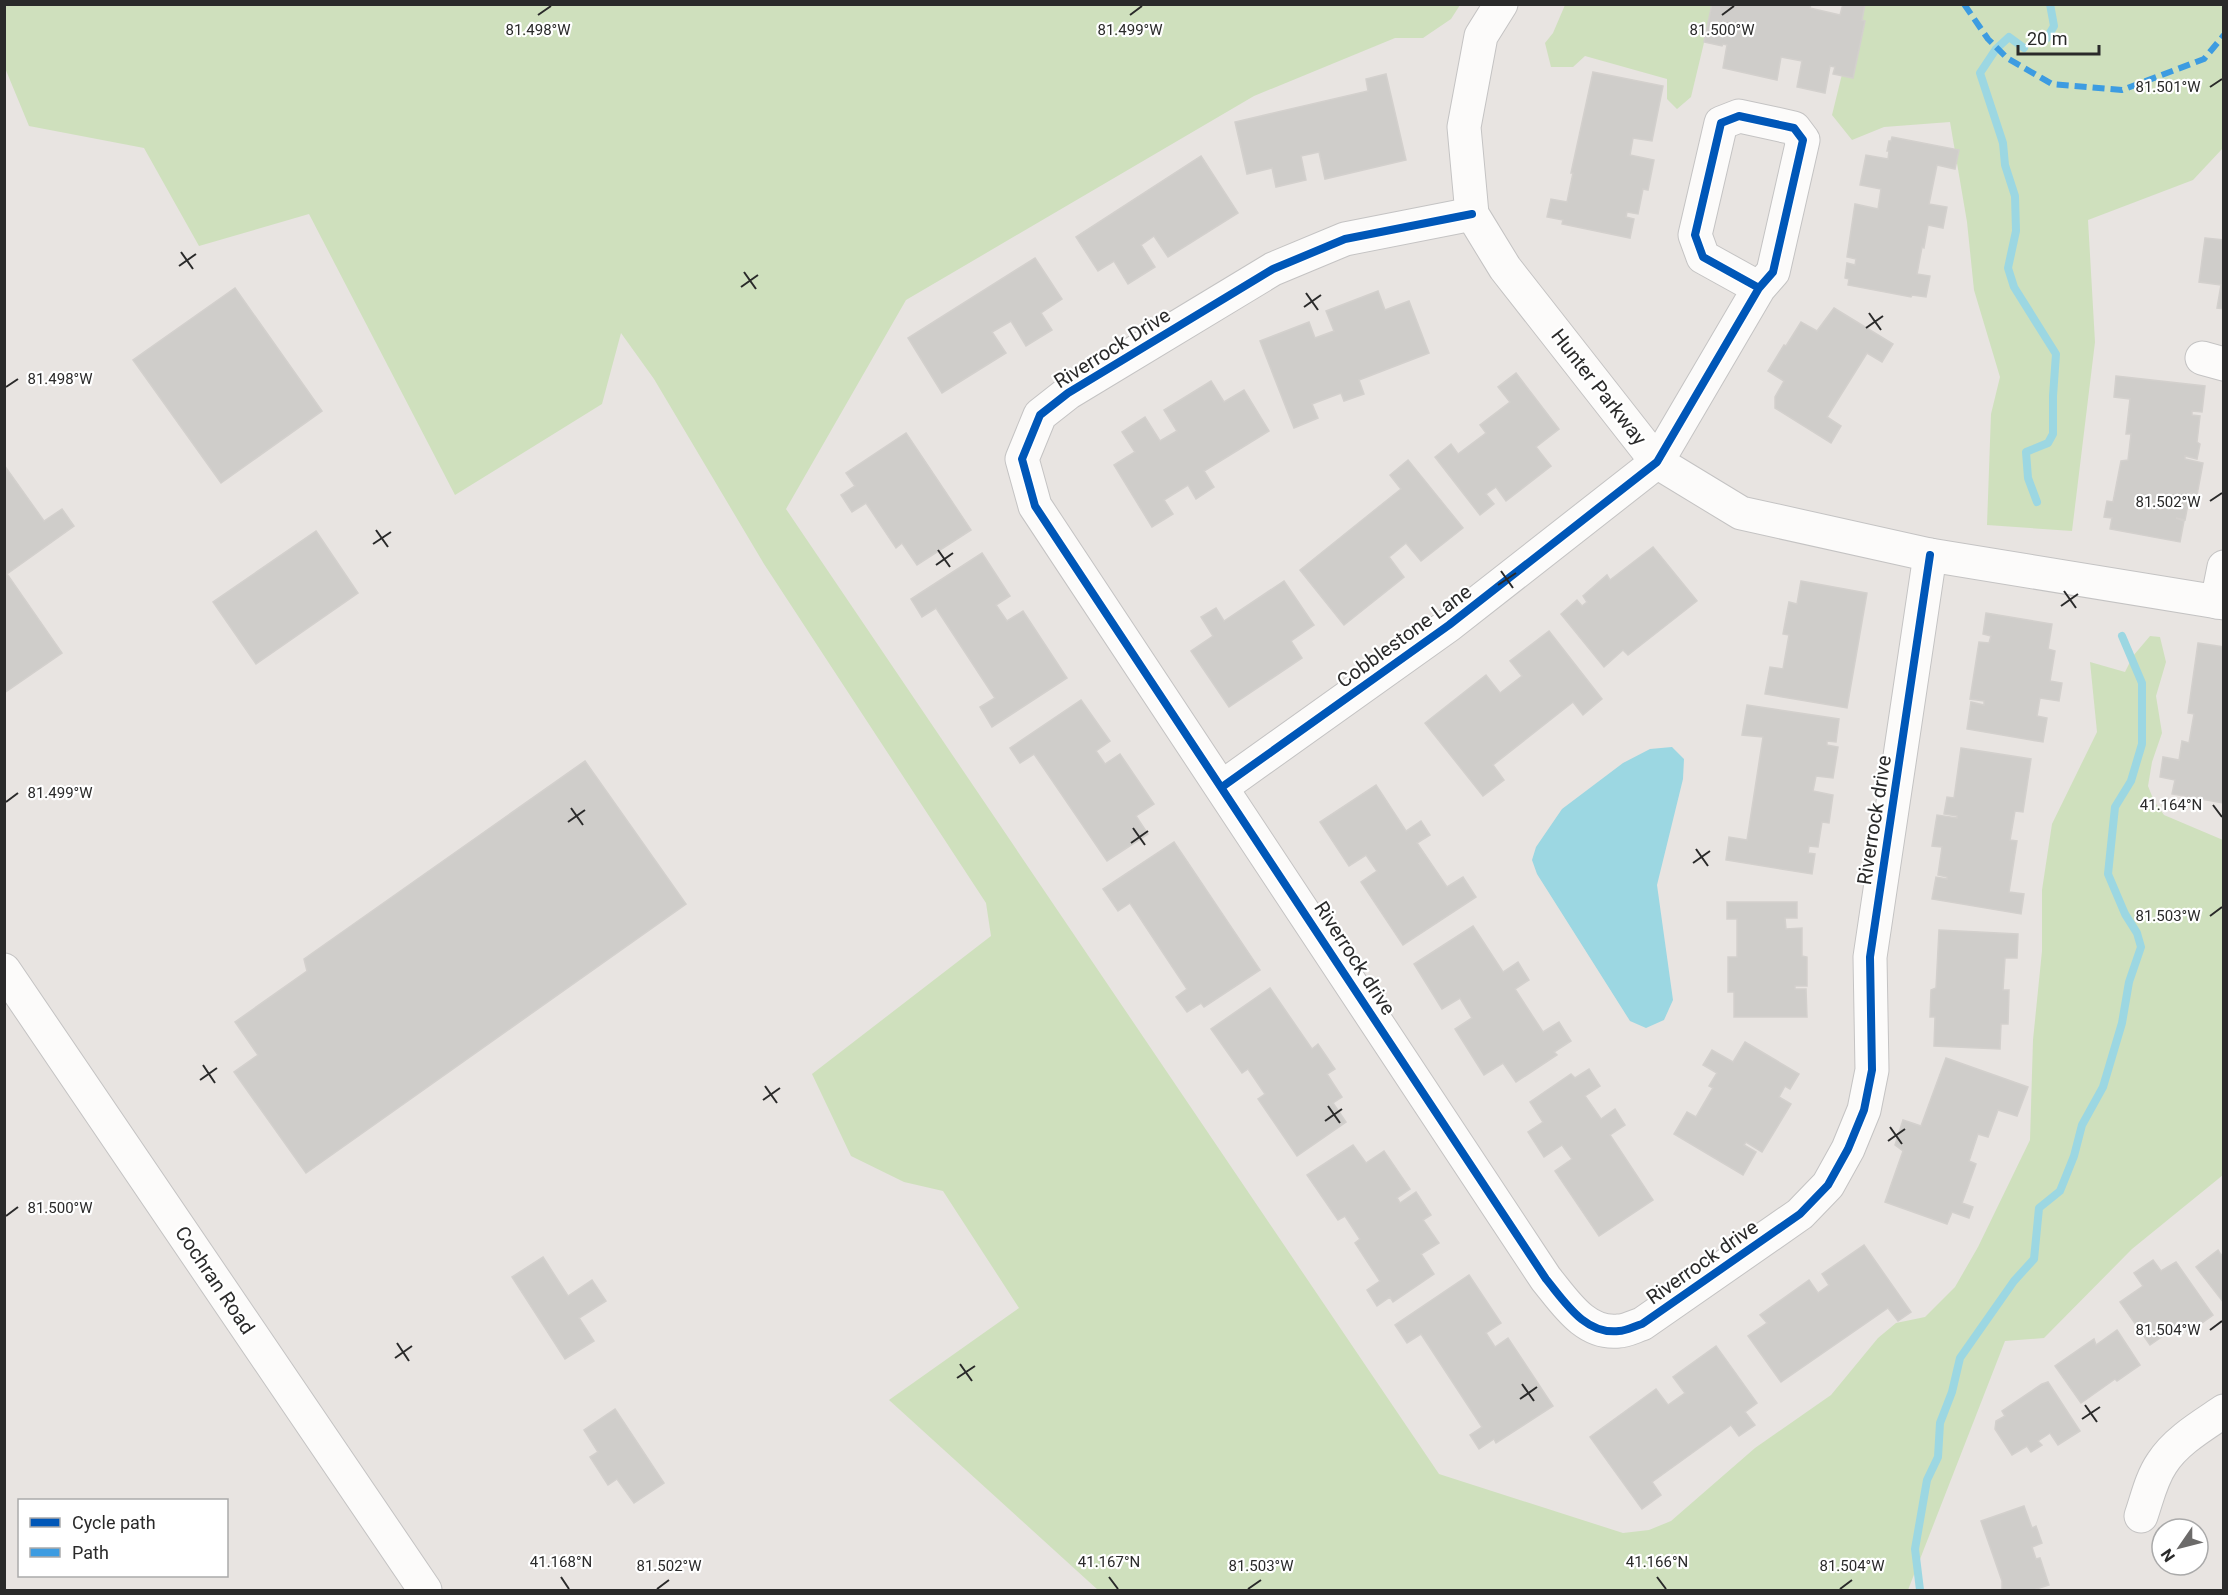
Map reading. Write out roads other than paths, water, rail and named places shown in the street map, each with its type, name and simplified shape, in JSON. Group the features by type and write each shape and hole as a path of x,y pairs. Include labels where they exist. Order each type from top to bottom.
{"street":[{"name":"Hunter Parkway","path":"1501,4 1481,36 1464,127 1472,214 1505,268 1657,462 1741,513 1930,555 2220,602"},
{"path":"1657,462 1759,288 1773,272 1803,140 1794,128 1738,116 1721,123 1695,236 1703,257 1759,288"},
{"name":"Riverrock Drive","path":"1222,787 1035,506 1022,459 1040,415 1068,393 1273,269 1345,239 1472,214"},
{"name":"Cobblestone Lane","path":"1222,787 1449,625 1657,462"},
{"name":"Riverrock drive","path":"1222,787 1546,1279 1573,1313 1597,1329 1619,1331 1642,1324 1800,1214 1828,1185 1848,1149 1864,1110 1872,1070 1870,957 1930,555"},
{"path":"2220,602 2223,567"},
{"name":"Cochran Road","path":"4,970 425,1590"},
{"path":"2141,1516 2152,1483 2162,1463 2176,1446 2223,1411"}],"water":[{"path":"1672,747 1684,759 1683,779 1657,885 1673,1000 1664,1020 1646,1028 1630,1021 1537,874 1532,860 1536,847 1562,809 1623,763 1650,749"}],"waterway":[{"path":"2047,38 2054,26 2050,4"},
{"path":"2024,48 2009,37 1996,49 1980,73 2003,143 2005,165 2015,196 2016,231 2008,268 2014,287 2056,354 2053,434 2048,443 2026,452 2028,478 2037,502"},
{"path":"1920,1590 1915,1549 1927,1480 1938,1457 1940,1423 1952,1392 1960,1358 2014,1281 2034,1259 2039,1208 2060,1191 2074,1156 2082,1125 2103,1087 2122,1023 2129,982 2141,947 2137,933 2125,914 2108,874 2115,807 2131,781 2142,744 2142,683 2122,636"}]}
